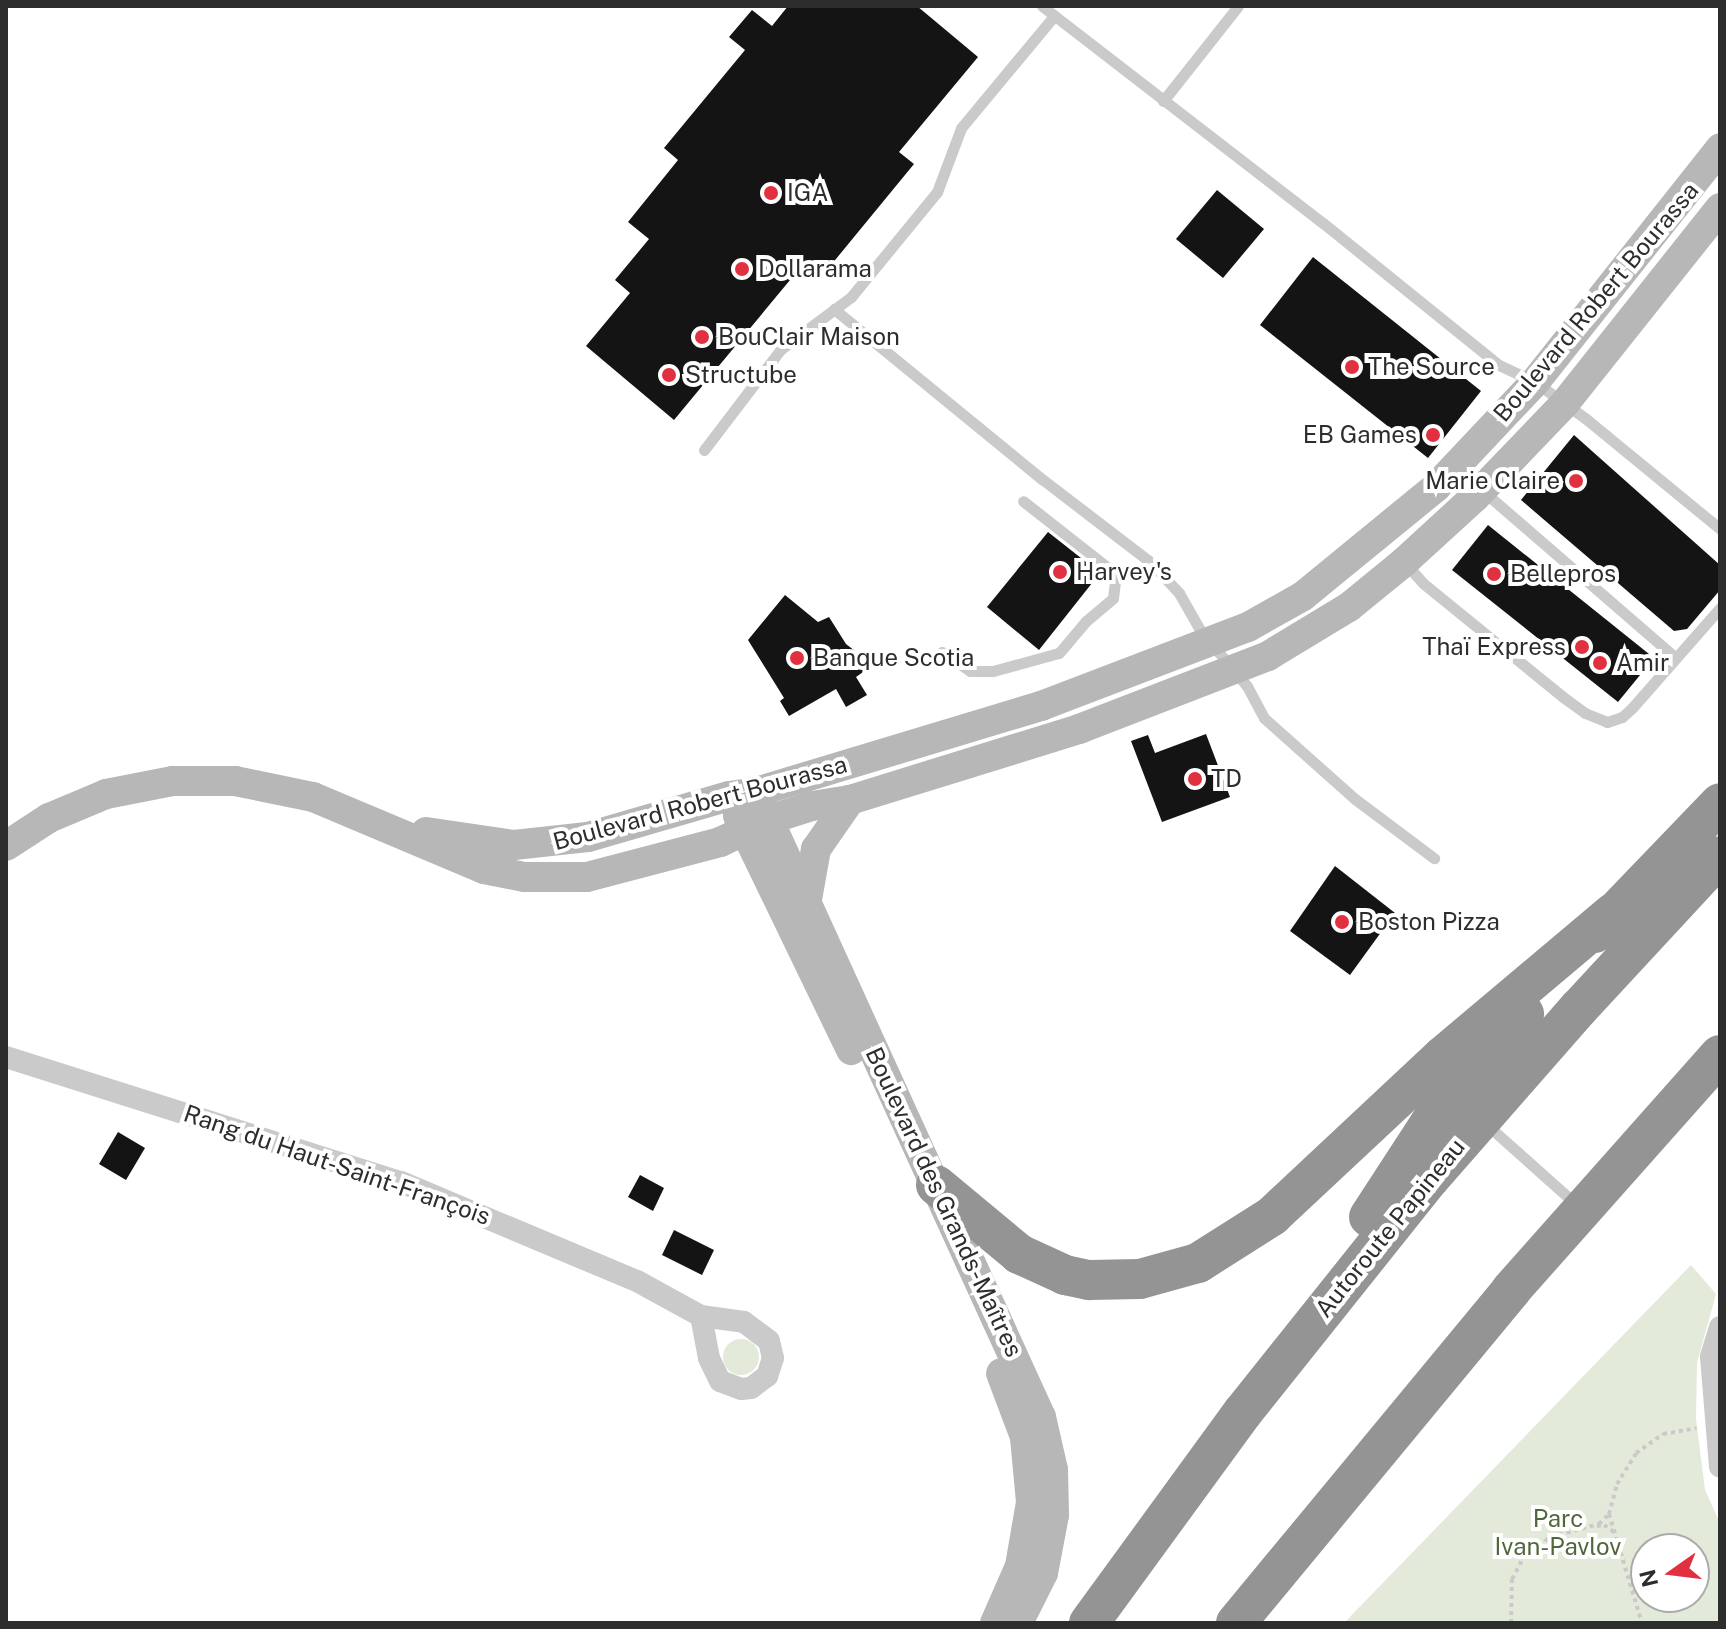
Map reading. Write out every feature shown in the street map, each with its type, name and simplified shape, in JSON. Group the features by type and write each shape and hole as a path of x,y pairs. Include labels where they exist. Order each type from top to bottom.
{"highway":[{"path":"1243,1412 1430,1123 1613,913 1720,803"},
{"name":"Autoroute Papineau","path":"1089,1623 1243,1412 1481,1119 1720,856"},
{"path":"936,1185 1019,1254 1065,1275 1089,1280 1140,1279 1198,1263 1272,1216 1443,1056 1613,913"},
{"path":"1236,1623 1352,1478 1582,1209 1720,1055"},
{"path":"1649,1134 1720,1067"}],"street":[{"name":"Boulevard Robert Bourassa","path":"370,819 480,842 542,844 588,837 1041,706 1248,627 1303,596 1436,487 1535,382 1720,149"},
{"name":"Boulevard Robert Bourassa","path":"370,819 475,866 547,879 606,873 757,827 812,806 850,800 1079,729 1185,685 1268,656 1317,628 1404,562 1482,490 1565,403 1720,208"},
{"path":"6,846 49,818 89,800 173,781 235,781 270,785 313,797 370,819"},
{"name":"Boulevard des Grands-Maîtres","path":"742,794 842,1032 1019,1419 1028,1453 1031,1502 1020,1566 995,1623"},
{"path":"806,905 816,849 850,800"},
{"name":"Boulevard des Grands-Maîtres","path":"757,827 806,905 1030,1389 1051,1456 1055,1492 1048,1552 1036,1590 1018,1623"},
{"name":"Rang du Haut-Saint-François","path":"6,1057 401,1182 637,1281 701,1316"},
{"path":"1720,1327 1711,1357 1717,1393 1720,1467"}],"lane":[{"path":"1042,6 1323,223 1499,365 1535,382 1565,403 1720,529"},
{"path":"1163,101 1238,6"},
{"path":"704,450 781,349 851,297 937,192 961,128 1054,16"},
{"path":"834,309 1042,479 1149,561 1173,585 1209,641 1247,686 1257,710 1313,763 1434,858"},
{"path":"1482,490 1676,658"},
{"path":"942,652 970,671 993,671 1059,653 1086,621 1113,598 1116,574 1023,501"},
{"path":"1404,562 1433,592 1563,697 1596,719 1607,722 1622,717 1720,608"},
{"path":"1481,1119 1582,1209"}],"path":[{"path":"1591,1528 1609,1514 1625,1467 1647,1442 1679,1430 1716,1427"},
{"path":"1609,1514 1642,1623"},
{"path":"1511,1623 1512,1579 1525,1555 1551,1537 1604,1525 1614,1532"}],"green space":[{"name":"Parc Ivan-Pavlov","path":"1691,1265 1716,1294 1697,1363 1696,1419 1705,1490 1720,1523 1720,1623 1344,1623"},
{"path":"741,1339 754,1344 759,1357 754,1370 741,1375 728,1370 723,1357 728,1344"}],"building":[{"name":"IGA","path":"788,6 917,6 978,57 899,152 914,164 822,276 805,262 674,420 586,346 630,293 615,280 649,239 628,222 678,160 664,148 745,50 729,37 752,10 772,26"},
{"path":"1217,190 1264,229 1223,278 1176,239"},
{"path":"1313,257 1481,391 1428,458 1260,325"},
{"path":"1574,435 1720,565 1720,590 1687,629 1674,631 1521,500"},
{"path":"1488,525 1654,658 1618,702 1452,570"},
{"path":"1048,532 1100,573 1039,650 987,607"},
{"path":"785,595 818,622 829,617 846,644 873,665 856,677 867,695 846,707 836,689 789,716 780,701 784,698 748,640"},
{"path":"1206,734 1230,797 1162,822 1131,741 1148,735 1155,753"},
{"name":"Boston Pizza","path":"1335,866 1395,913 1350,975 1290,931"},
{"path":"118,1132 145,1148 126,1180 99,1164"},
{"path":"640,1175 664,1188 653,1211 628,1197"},
{"path":"674,1230 714,1250 702,1275 662,1255"}],"place":[{"name":"IGA","path":"771,193"},
{"name":"Dollarama","path":"742,269"},
{"name":"BouClair Maison","path":"702,337"},
{"name":"The Source","path":"1352,367"},
{"name":"Structube","path":"669,375"},
{"name":"EB Games","path":"1433,435"},
{"name":"Marie Claire","path":"1576,481"},
{"name":"Harvey's","path":"1060,572"},
{"name":"Bellepros","path":"1494,574"},
{"name":"Thaï Express","path":"1582,647"},
{"name":"Banque Scotia","path":"797,658"},
{"name":"Amir","path":"1600,663"},
{"name":"TD","path":"1195,779"},
{"name":"Boston Pizza","path":"1342,922"}]}
